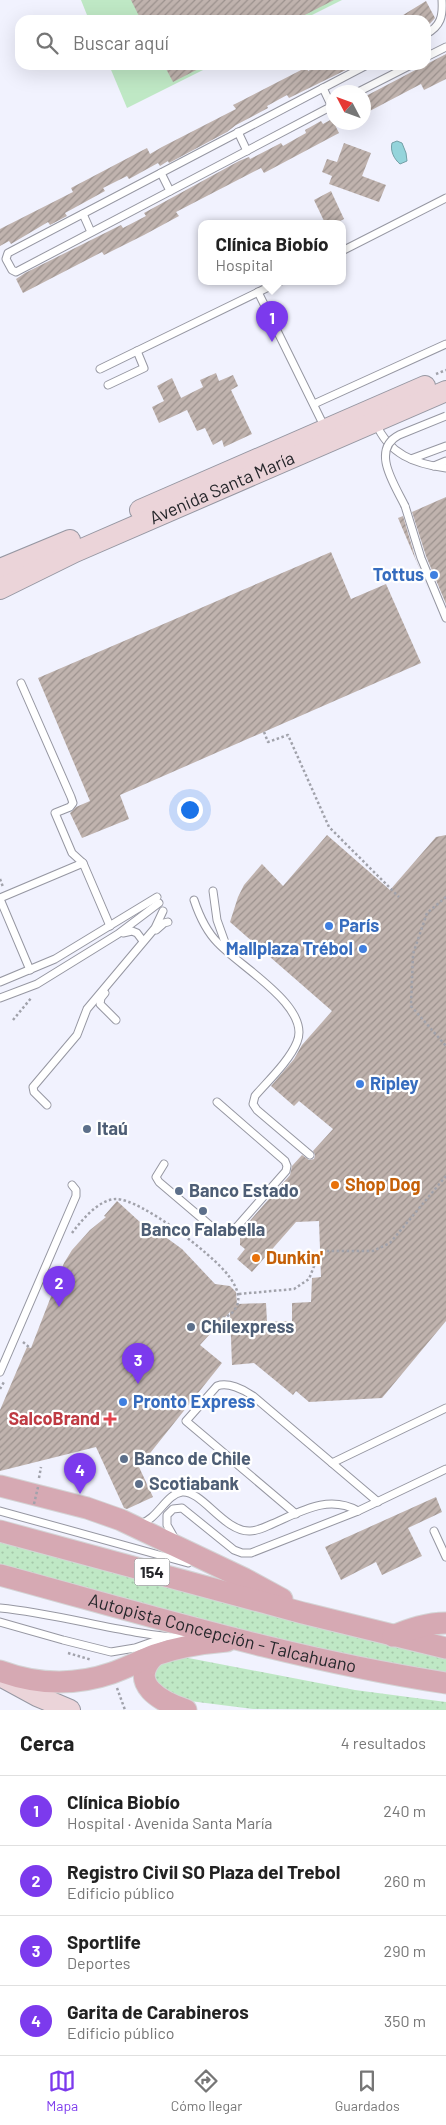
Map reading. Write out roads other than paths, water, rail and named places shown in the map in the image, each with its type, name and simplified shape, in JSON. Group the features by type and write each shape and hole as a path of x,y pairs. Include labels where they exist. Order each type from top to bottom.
{"main road":[{"name":"Avenida Santa María","path":"0,570 326,428 446,378"},
{"name":"Avenida Santa María","path":"0,589 75,552 446,391"},
{"path":"0,1486 87,1508 132,1526 265,1589 304,1613"},
{"name":"154","path":"0,1531 304,1613 446,1648"},
{"name":"Autopista Concepción - Talcahuano","path":"0,1575 236,1640 335,1663 446,1683"},
{"path":"0,1590 59,1598 86,1598"},
{"path":"393,1636 414,1627 446,1623"},
{"path":"0,1671 21,1679 52,1684 76,1682 111,1673 154,1656 186,1647 236,1640"},
{"path":"154,1656 146,1670 146,1680 150,1690 161,1700 186,1710"},
{"path":"0,1676 37,1696 70,1710"}],"lane":[{"path":"431,32 440,23 442,0"},
{"path":"431,54 446,47"},
{"path":"326,109 16,272 12,270 6,259 8,252 357,70"},
{"path":"371,85 401,70"},
{"path":"323,88 326,94"},
{"path":"238,132 247,151"},
{"path":"161,173 170,191"},
{"path":"346,249 446,198"},
{"path":"83,214 91,232"},
{"path":"100,369 273,285"},
{"path":"258,292 326,428"},
{"path":"314,404 446,344"},
{"path":"108,385 144,368 137,351"},
{"path":"446,416 394,438 386,447 385,459 405,506 421,558 446,618"},
{"path":"376,423 389,446 401,456 446,468"},
{"path":"411,460 446,446"},
{"path":"434,466 446,461"},
{"path":"20,683 71,797 72,803 70,807 55,813 72,853 84,863 110,926"},
{"path":"30,970 0,898 84,863"},
{"path":"213,891 218,927 231,955"},
{"path":"0,982 55,959 158,900 118,934 37,984 0,998"},
{"path":"194,900 205,925 218,943 287,1003 298,1020 299,1029 295,1046 255,1096 253,1104 257,1110 310,1155"},
{"path":"47,1105 34,1092 33,1087 77,1035 88,1009 155,928 163,911"},
{"path":"116,1020 100,1004 101,998 159,926 168,922"},
{"path":"118,934 132,931 137,933 143,941"},
{"path":"164,1164 157,1172 156,1177 159,1182 219,1233 235,1229 286,1171 285,1161 217,1102"},
{"path":"2,1369 76,1196 76,1190 72,1186"},
{"path":"296,1514 186,1421 217,1386 222,1385 240,1389 253,1396 378,1502"},
{"path":"332,1463 446,1408"},
{"path":"182,1549 169,1529 167,1520 170,1512 178,1508 186,1510 234,1550 247,1553 358,1511 446,1470"},
{"path":"132,1526 154,1518 173,1496 181,1492 193,1495 232,1526 244,1531 259,1530 322,1504 332,1503 350,1506 358,1511"},
{"path":"0,1510 180,1560 197,1567"},
{"path":"434,1531 446,1557"},
{"path":"214,1573 304,1613"},
{"path":"0,1608 167,1637 236,1640"},
{"path":"0,1622 111,1652 135,1648 167,1637"}],"water":[{"path":"397,141 402,143 406,153 407,161 400,164 392,152 392,143"}],"place":[{"name":"Clínica Biobío","path":"272,342"},
{"name":"Tottus","path":"434,575"},
{"name":"París","path":"329,926"},
{"name":"Mallplaza Trébol","path":"363,949"},
{"name":"Ripley","path":"360,1084"},
{"name":"Itaú","path":"87,1129"},
{"name":"Shop Dog","path":"335,1185"},
{"name":"Banco Estado","path":"179,1191"},
{"name":"Banco Falabella","path":"203,1211"},
{"name":"Dunkin'","path":"256,1258"},
{"name":"Registro Civil SO Plaza del Trebol","path":"59,1307"},
{"name":"Chilexpress","path":"191,1327"},
{"name":"Sportlife","path":"138,1384"},
{"name":"Pronto Express","path":"123,1402"},
{"name":"SalcoBrand","path":"110,1419"},
{"name":"Banco de Chile","path":"124,1459"},
{"name":"Scotiabank","path":"139,1484"},
{"name":"Garita de Carabineros","path":"80,1494"}]}
